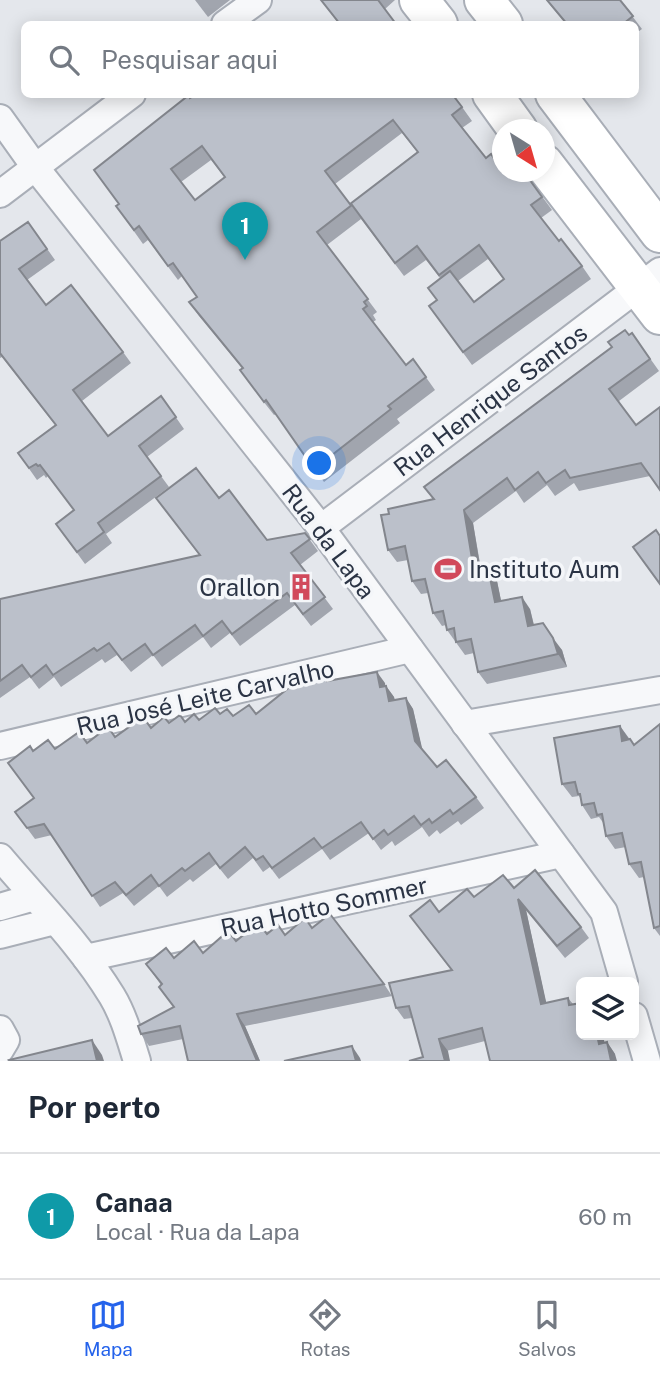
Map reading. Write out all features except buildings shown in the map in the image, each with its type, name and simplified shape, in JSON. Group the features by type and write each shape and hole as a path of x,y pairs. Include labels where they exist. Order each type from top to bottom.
{"main road":[{"path":"419,0 436,21"},
{"path":"484,0 501,21"},
{"path":"495,98 511,119"},
{"path":"558,98 660,233"},
{"path":"555,176 653,291"}],"street":[{"path":"229,21 258,0"},
{"path":"0,194 127,98"},
{"name":"Rua da Lapa","path":"0,118 35,167 321,528 604,912 623,977"},
{"name":"Rua Henrique Santos","path":"321,528 653,291"},
{"name":"Rua José Leite Carvalho","path":"0,746 410,649"},
{"path":"465,724 660,690"},
{"name":"Rua Hotto Sommer","path":"86,958 561,854"},
{"path":"0,857 86,958 113,997 127,1028 137,1061"},
{"path":"0,907 34,897"},
{"path":"0,935 55,922"},
{"path":"0,1029 6,1040 0,1049"},
{"path":"639,1033 647,1061"}],"place":[{"name":"Canaa","path":"245,260"},
{"name":"Instituto Aum","path":"448,569"},
{"name":"Orallon","path":"301,587"}]}
